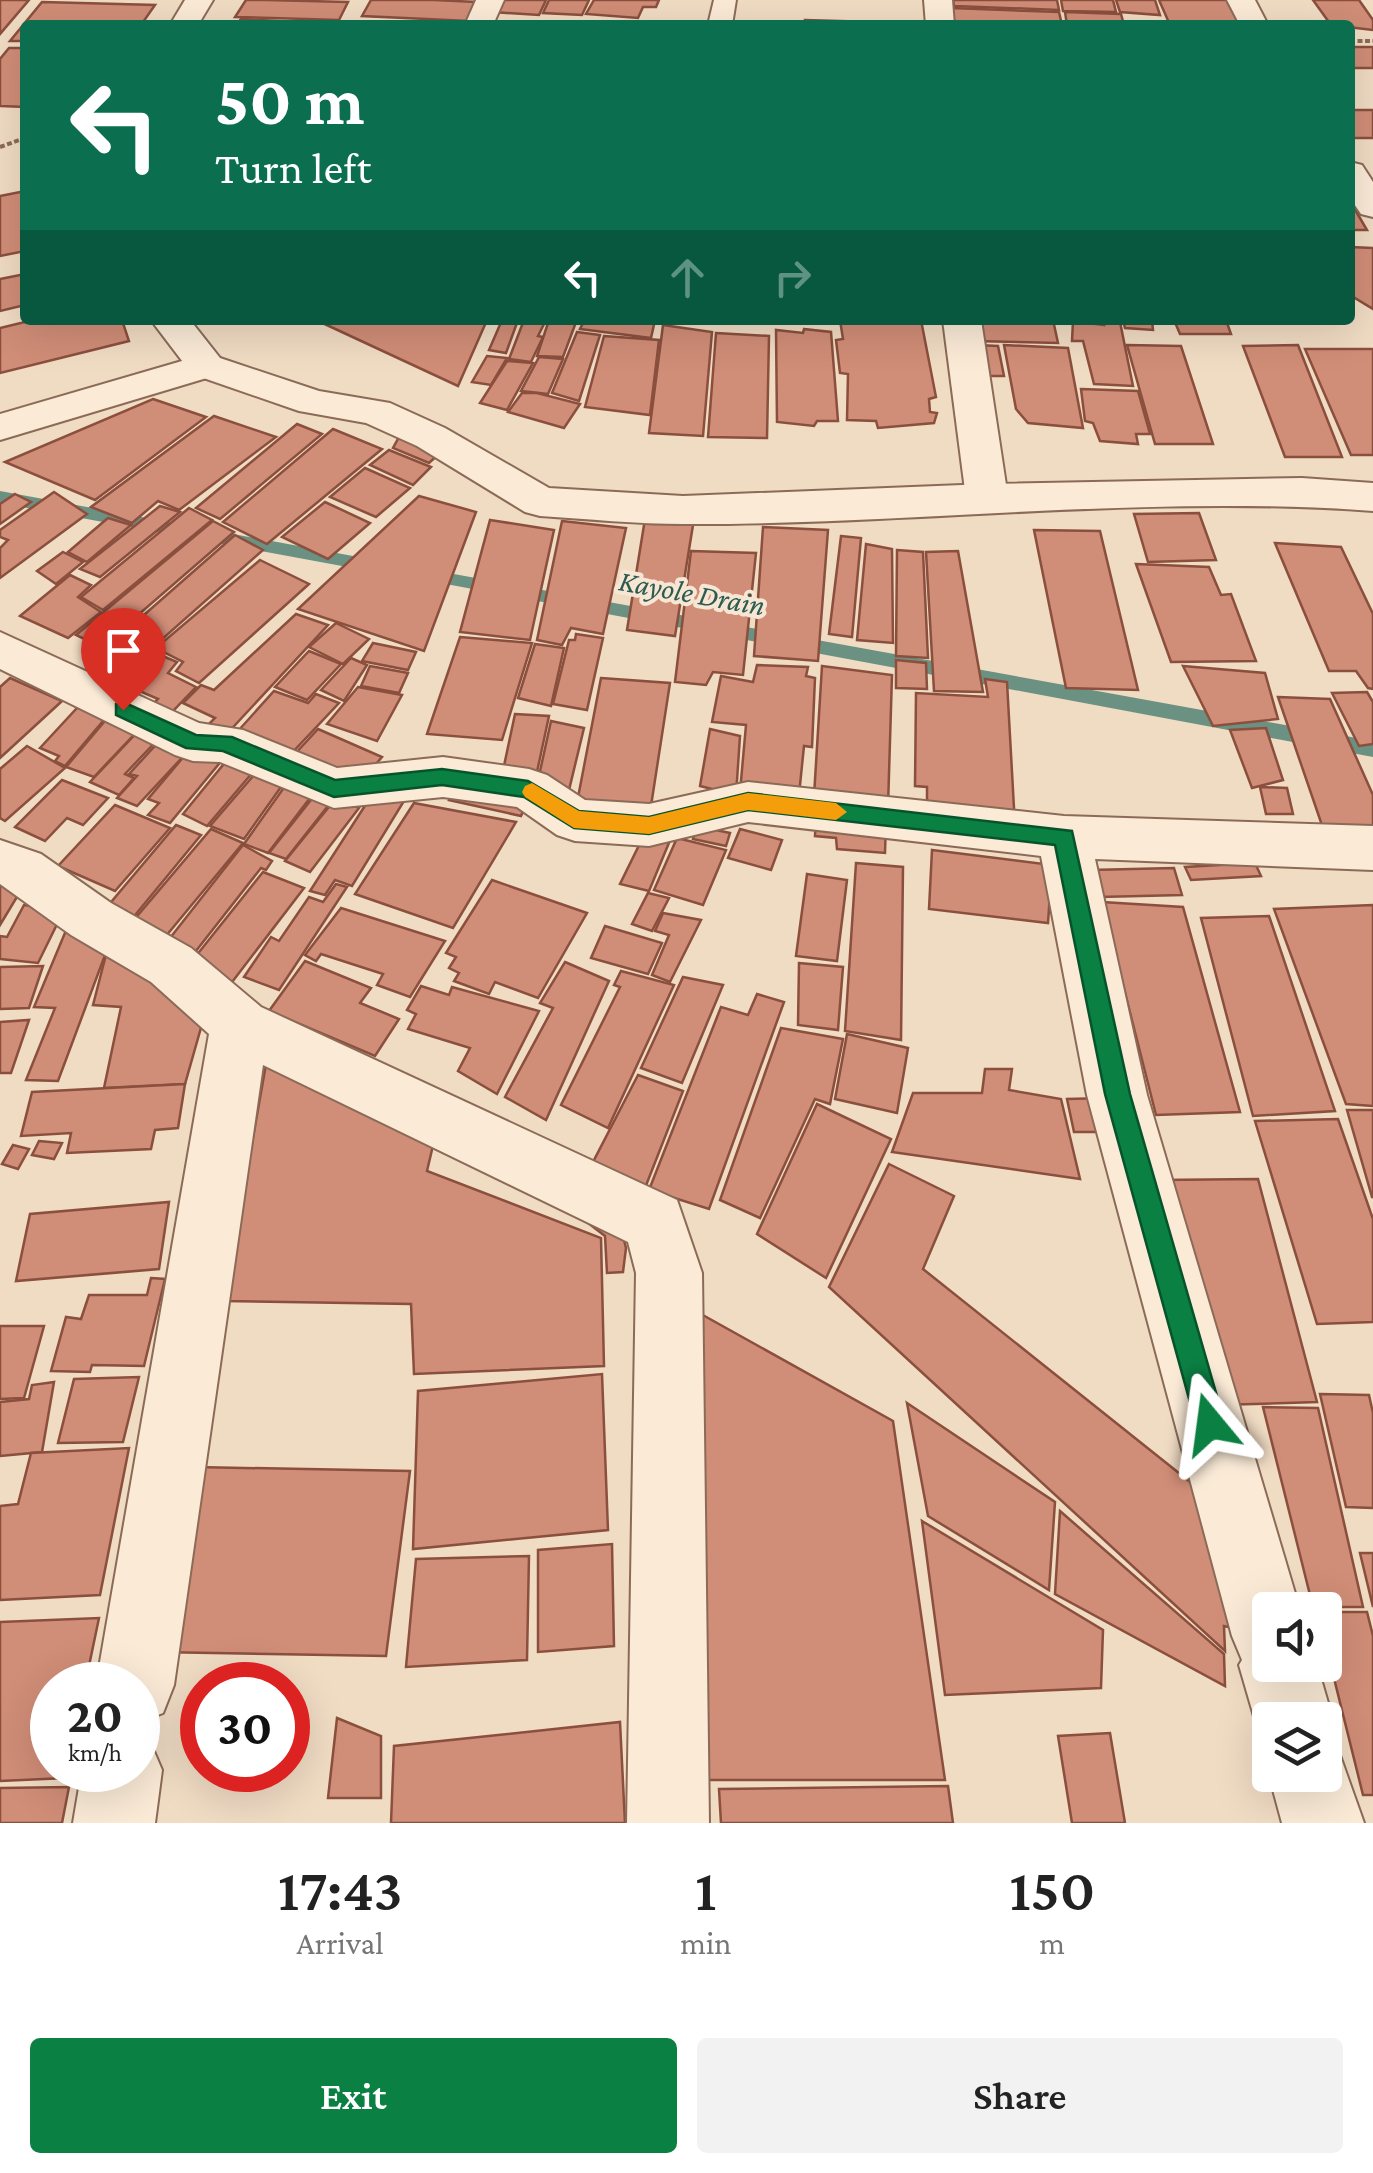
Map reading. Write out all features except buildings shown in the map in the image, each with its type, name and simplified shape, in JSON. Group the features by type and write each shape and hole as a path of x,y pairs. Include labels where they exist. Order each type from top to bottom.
{"street":[{"path":"1355,180 1373,207"},
{"path":"174,325 206,366 313,402 376,412 431,437 540,502 683,510 987,498 1302,492 1373,497"},
{"path":"963,325 987,498"},
{"path":"0,427 206,366"},
{"path":"6,662 194,742 225,743 334,788 442,777 528,789 574,820 649,825 748,802 1064,838 1373,848"},
{"path":"1064,838 1117,1094 1258,1592"},
{"path":"0,862 22,870 91,919 171,965 240,1025 654,1222 670,1272 668,1823"},
{"path":"140,1662 240,1025"},
{"path":"114,1823 119,1792"},
{"path":"1314,1792 1322,1823"}],"waterway":[{"name":"Kayole Drain","path":"0,497 380,567"},
{"name":"Kayole Drain","path":"421,574 1373,749"}],"slow traffic":[{"path":"532,792 574,820 649,825 748,802 836,812"}],"route":[{"path":"123,710 194,742 225,743 334,788 442,777 528,789 574,820 649,825 748,802 1064,838 1117,1094 1210,1424"}]}
